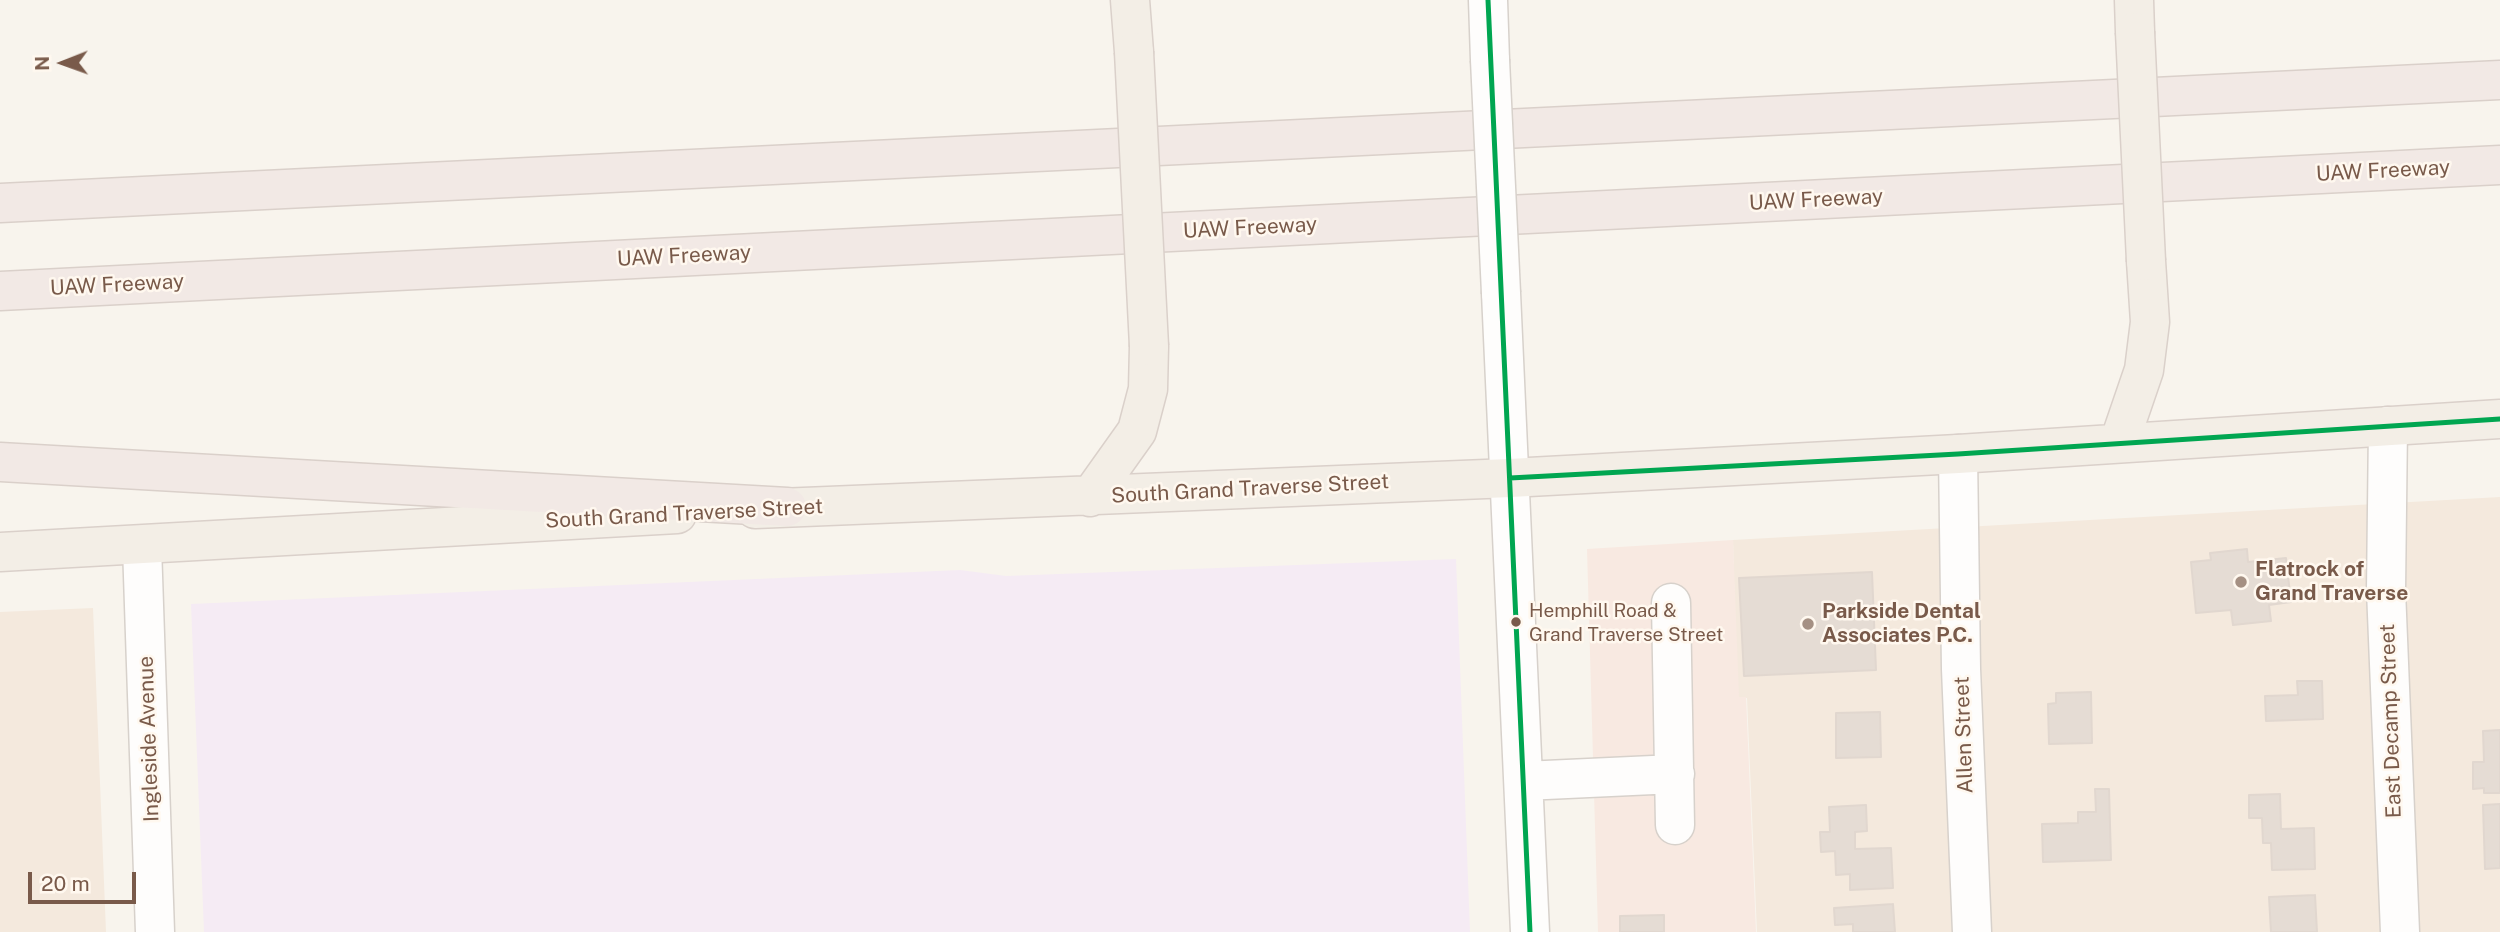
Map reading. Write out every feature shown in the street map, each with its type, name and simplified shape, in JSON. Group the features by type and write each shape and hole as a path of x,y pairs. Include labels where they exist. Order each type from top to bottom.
{"highway":[{"path":"0,203 2500,80"},
{"name":"UAW Freeway","path":"0,291 2500,165"},
{"path":"0,462 787,508"}],"main road":[{"path":"1090,497 1137,431 1148,389 1149,346 1130,0"},
{"path":"2119,443 2144,370 2150,321 2135,16"},
{"name":"South Grand Traverse Street","path":"0,552 787,508 1510,478 1958,454 2500,419"}],"street":[{"path":"1488,0 1530,932"},
{"name":"East Decamp Street","path":"2388,426 2386,590 2400,932"},
{"name":"Allen Street","path":"1958,454 1961,669 1972,932"},
{"name":"Ingleside Avenue","path":"142,546 155,932"},
{"path":"1671,603 1675,825"},
{"path":"1524,781 1675,775"}],"shaded area":[{"path":"2500,497 2500,932 1757,932 1747,698 1737,698 1733,540"},
{"path":"1733,540 1739,697 1746,697 1756,932 1598,932 1587,549"},
{"path":"1456,559 1470,932 204,932 191,604 960,570 1006,576"},
{"path":"93,608 106,932 0,932 0,612"}],"building":[{"name":"Flatrock of Grand Traverse","path":"2247,549 2248,562 2286,558 2291,602 2269,605 2271,621 2233,625 2231,610 2196,613 2191,562 2211,560 2210,553"},
{"name":"Parkside Dental Associates P.C.","path":"1872,572 1876,670 1744,676 1739,578"},
{"path":"2297,681 2322,681 2323,719 2266,721 2265,696 2298,695"},
{"path":"2091,692 2092,743 2049,744 2048,704 2056,703 2056,693"},
{"path":"1880,712 1881,757 1836,758 1836,713"},
{"path":"2500,730 2500,793 2484,793 2484,788 2473,789 2473,762 2484,762 2483,731"},
{"path":"2095,789 2109,789 2111,860 2043,862 2042,824 2078,823 2078,812 2096,812"},
{"path":"2280,794 2281,829 2314,828 2315,869 2272,870 2271,843 2263,843 2262,818 2249,818 2249,795"},
{"path":"2500,804 2500,868 2485,869 2483,805"},
{"path":"1866,805 1867,831 1855,832 1855,849 1891,848 1893,888 1850,890 1850,874 1836,875 1835,851 1821,852 1820,832 1830,832 1829,807"},
{"path":"2315,895 2317,932 2271,932 2269,897"},
{"path":"1893,904 1895,932 1853,932 1853,924 1835,925 1834,908"},
{"path":"1664,915 1664,932 1620,932 1620,916"}],"transit line":[{"path":"1488,0 1530,932"},
{"path":"1510,478 1958,454 2500,419"}],"place":[{"name":"Flatrock of Grand Traverse","path":"2241,582"},
{"name":"Hemphill Road & Grand Traverse Street","path":"1516,622"},
{"name":"Parkside Dental Associates P.C.","path":"1808,624"}]}
